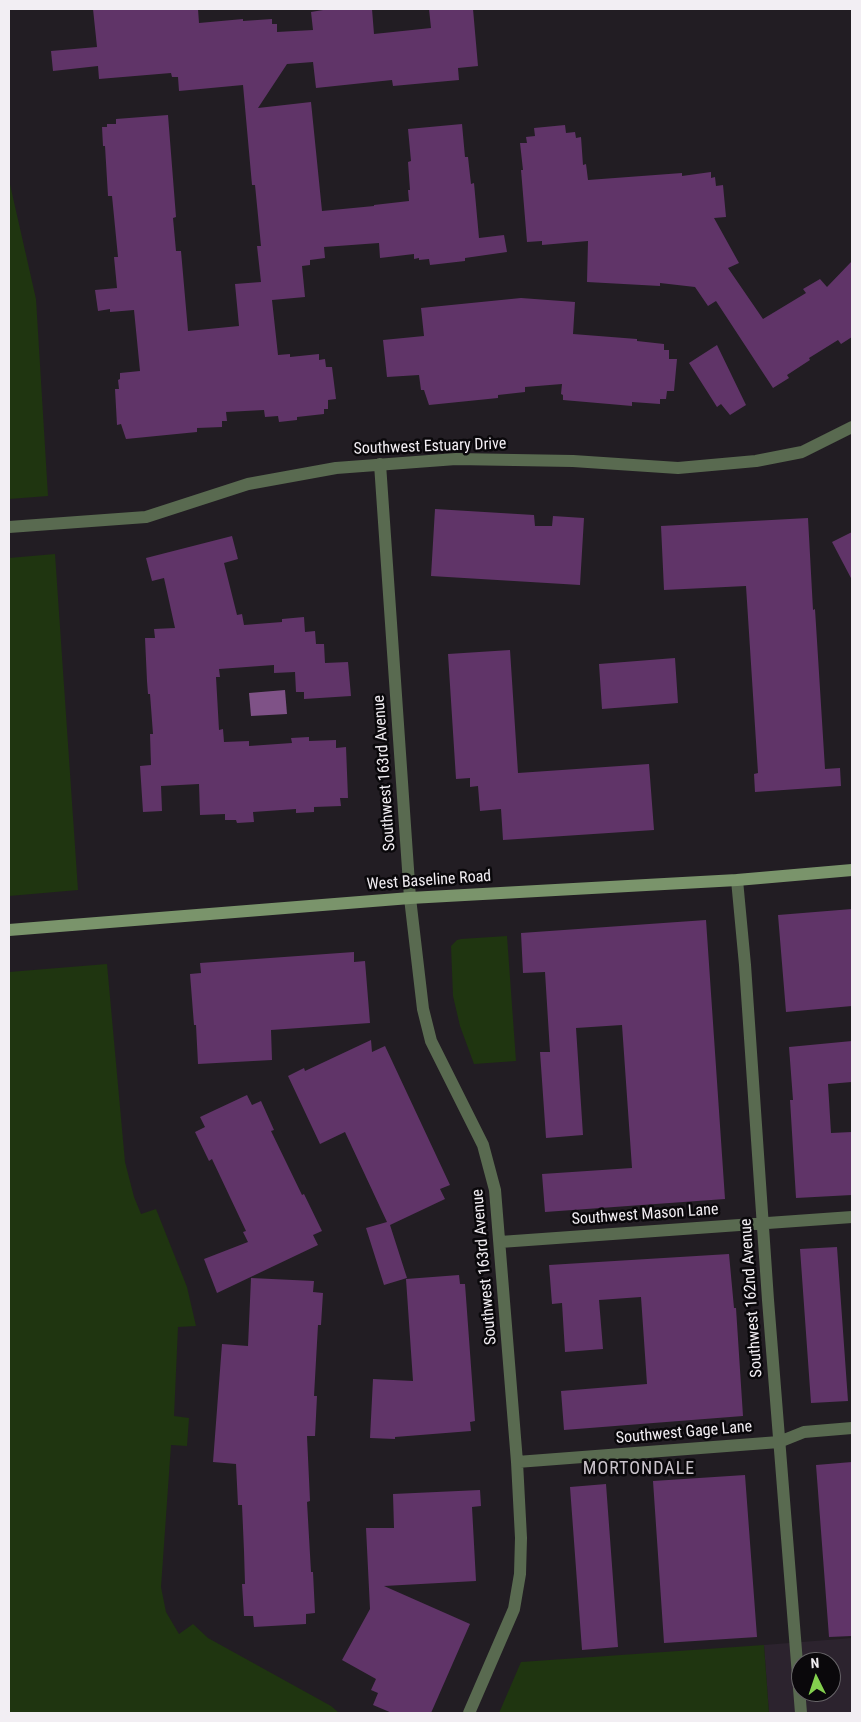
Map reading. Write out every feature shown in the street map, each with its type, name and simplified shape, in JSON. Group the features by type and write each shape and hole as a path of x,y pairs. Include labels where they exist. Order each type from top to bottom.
{"street":[{"name":"Southwest Estuary Drive","path":"9,527 146,516 248,484 328,469 380,464 456,459 573,461 678,468 756,461 802,452 852,427"},
{"name":"Southwest 163rd Avenue","path":"380,464 410,898 423,1009 431,1041 483,1145 496,1190 517,1462 521,1557 518,1592 514,1609 469,1713"},
{"name":"West Baseline Road","path":"9,930 410,898 737,880 852,870"},
{"name":"Southwest 162nd Avenue","path":"737,880 801,1713"},
{"name":"Southwest Mason Lane","path":"500,1242 852,1217"},
{"name":"Southwest Gage Lane","path":"517,1462 779,1442 804,1432 852,1428"}],"shaded area":[{"path":"285,690 287,714 251,716 249,693"},
{"path":"852,1638 852,1713 769,1713 764,1645"}],"green space":[{"path":"9,180 36,299 48,496 9,499"},
{"path":"55,554 78,890 9,896 9,558"},
{"path":"507,936 516,1061 474,1064 460,1026 453,996 451,946 461,939"},
{"path":"107,964 125,1162 134,1197 141,1214 156,1209 187,1287 196,1326 178,1327 174,1416 189,1418 187,1446 171,1445 161,1587 166,1612 179,1634 193,1624 208,1638 331,1706 339,1713 9,1713 9,972"},
{"path":"764,1645 769,1713 499,1713 521,1662"}],"building":[{"path":"93,9 198,9 199,23 243,19 243,21 272,19 272,24 277,24 277,32 313,30 311,12 323,9 372,9 374,34 431,28 429,9 473,9 478,66 458,68 459,80 393,86 392,80 316,88 313,62 287,64 258,108 311,102 322,211 409,201 408,162 411,161 408,129 462,124 465,157 468,157 471,184 474,183 479,238 504,235 507,252 465,258 465,261 430,265 429,259 414,259 414,254 380,258 379,243 324,247 325,258 310,260 310,265 302,266 305,297 272,300 278,355 290,354 290,357 319,354 319,360 325,359 326,367 332,367 336,399 328,400 328,409 324,409 324,414 297,417 297,420 279,422 278,416 265,417 264,410 226,412 227,421 222,421 222,427 197,428 197,432 126,439 121,424 117,425 115,389 119,389 118,380 120,379 120,373 140,371 134,310 110,312 110,309 98,311 95,290 117,288 114,257 118,257 112,196 108,196 102,127 107,127 107,124 116,124 116,119 168,115 176,217 173,218 176,251 181,251 188,331 239,326 235,284 261,282 257,246 261,246 255,185 252,185 243,85 179,91 178,77 172,77 171,73 99,79 98,66 53,71 51,51 97,47"},
{"path":"565,125 566,133 575,132 576,138 581,137 583,165 586,164 588,180 682,173 682,176 711,172 711,178 715,177 716,186 723,185 726,217 714,218 739,263 728,268 763,319 806,293 803,289 820,279 827,287 852,261 852,337 841,344 838,340 809,358 810,360 787,375 789,378 773,388 716,301 708,306 695,287 660,283 660,286 587,282 588,241 542,245 542,241 527,242 520,143 527,143 526,137 535,136 534,128"},
{"path":"521,298 575,302 573,334 637,339 637,341 664,344 664,350 669,350 669,359 677,359 674,391 667,391 666,399 660,399 660,404 632,402 632,406 563,400 563,395 561,394 562,384 525,387 525,392 498,395 498,398 429,405 424,390 421,390 419,375 387,377 383,340 424,336 421,308"},
{"path":"717,345 746,405 730,415 721,404 717,407 689,363"},
{"path":"435,509 534,515 535,526 552,526 553,516 584,518 580,585 431,576"},
{"path":"808,518 825,769 840,768 841,786 755,792 754,774 758,773 746,586 664,590 661,526"},
{"path":"852,532 852,580 832,542"},
{"path":"232,536 238,559 224,563 237,615 242,614 244,625 282,622 282,619 304,617 305,632 315,631 316,644 324,644 325,663 348,662 351,696 304,699 304,692 296,692 295,672 274,673 274,665 219,669 220,677 216,677 219,730 223,729 224,742 249,741 249,746 292,743 291,738 309,737 309,741 336,740 336,748 346,747 348,798 340,798 341,806 314,807 314,812 296,813 296,809 253,812 254,822 237,823 236,820 225,820 225,814 200,815 199,784 161,786 162,811 143,812 140,766 151,765 150,734 153,734 150,694 148,694 145,638 155,638 154,629 175,628 164,578 152,581 146,558"},
{"path":"510,650 518,773 649,764 654,830 503,840 501,809 480,811 478,786 470,787 470,778 456,779 448,654"},
{"path":"675,658 678,703 602,709 599,664"},
{"path":"852,909 852,1006 786,1012 778,915"},
{"path":"706,920 725,1199 545,1212 542,1174 632,1168 622,1025 576,1028 583,1135 546,1138 540,1052 550,1052 545,972 523,973 521,933"},
{"path":"354,952 354,962 365,961 370,1023 271,1030 272,1060 198,1064 190,974 201,973 200,963"},
{"path":"371,1040 372,1052 385,1046 450,1185 440,1189 445,1199 390,1225 407,1278 384,1285 366,1228 387,1222 345,1132 320,1144 288,1076 304,1068 305,1071"},
{"path":"852,1041 852,1082 828,1084 831,1133 852,1132 852,1195 796,1198 790,1100 793,1100 789,1047"},
{"path":"247,1095 252,1105 261,1101 274,1130 271,1131 322,1231 313,1235 318,1245 217,1293 204,1259 248,1242 243,1232 246,1231 212,1159 209,1161 195,1132 205,1127 200,1117"},
{"path":"837,1247 848,1401 811,1403 800,1249"},
{"path":"729,1254 734,1308 736,1308 743,1416 564,1430 561,1391 647,1384 641,1297 599,1300 603,1349 565,1352 562,1303 552,1304 549,1265"},
{"path":"459,1275 460,1284 465,1284 475,1421 470,1422 471,1431 395,1437 395,1439 370,1438 373,1379 413,1381 406,1279"},
{"path":"251,1278 314,1281 313,1292 323,1293 321,1325 318,1325 314,1396 317,1396 315,1436 307,1436 310,1501 307,1502 315,1613 306,1614 306,1624 254,1627 253,1616 244,1616 242,1584 245,1584 242,1505 238,1505 236,1464 213,1462 222,1344 248,1346"},
{"path":"852,1462 852,1636 829,1637 816,1465"},
{"path":"745,1475 757,1637 664,1643 653,1481"},
{"path":"606,1484 618,1647 582,1650 570,1487"},
{"path":"480,1490 481,1506 472,1507 476,1581 384,1586 470,1624 431,1713 392,1713 373,1705 378,1693 371,1690 376,1679 342,1660 370,1609 366,1528 394,1528 393,1494"}],"district":[{"name":"MORTONDALE","path":"639,1469"}]}
